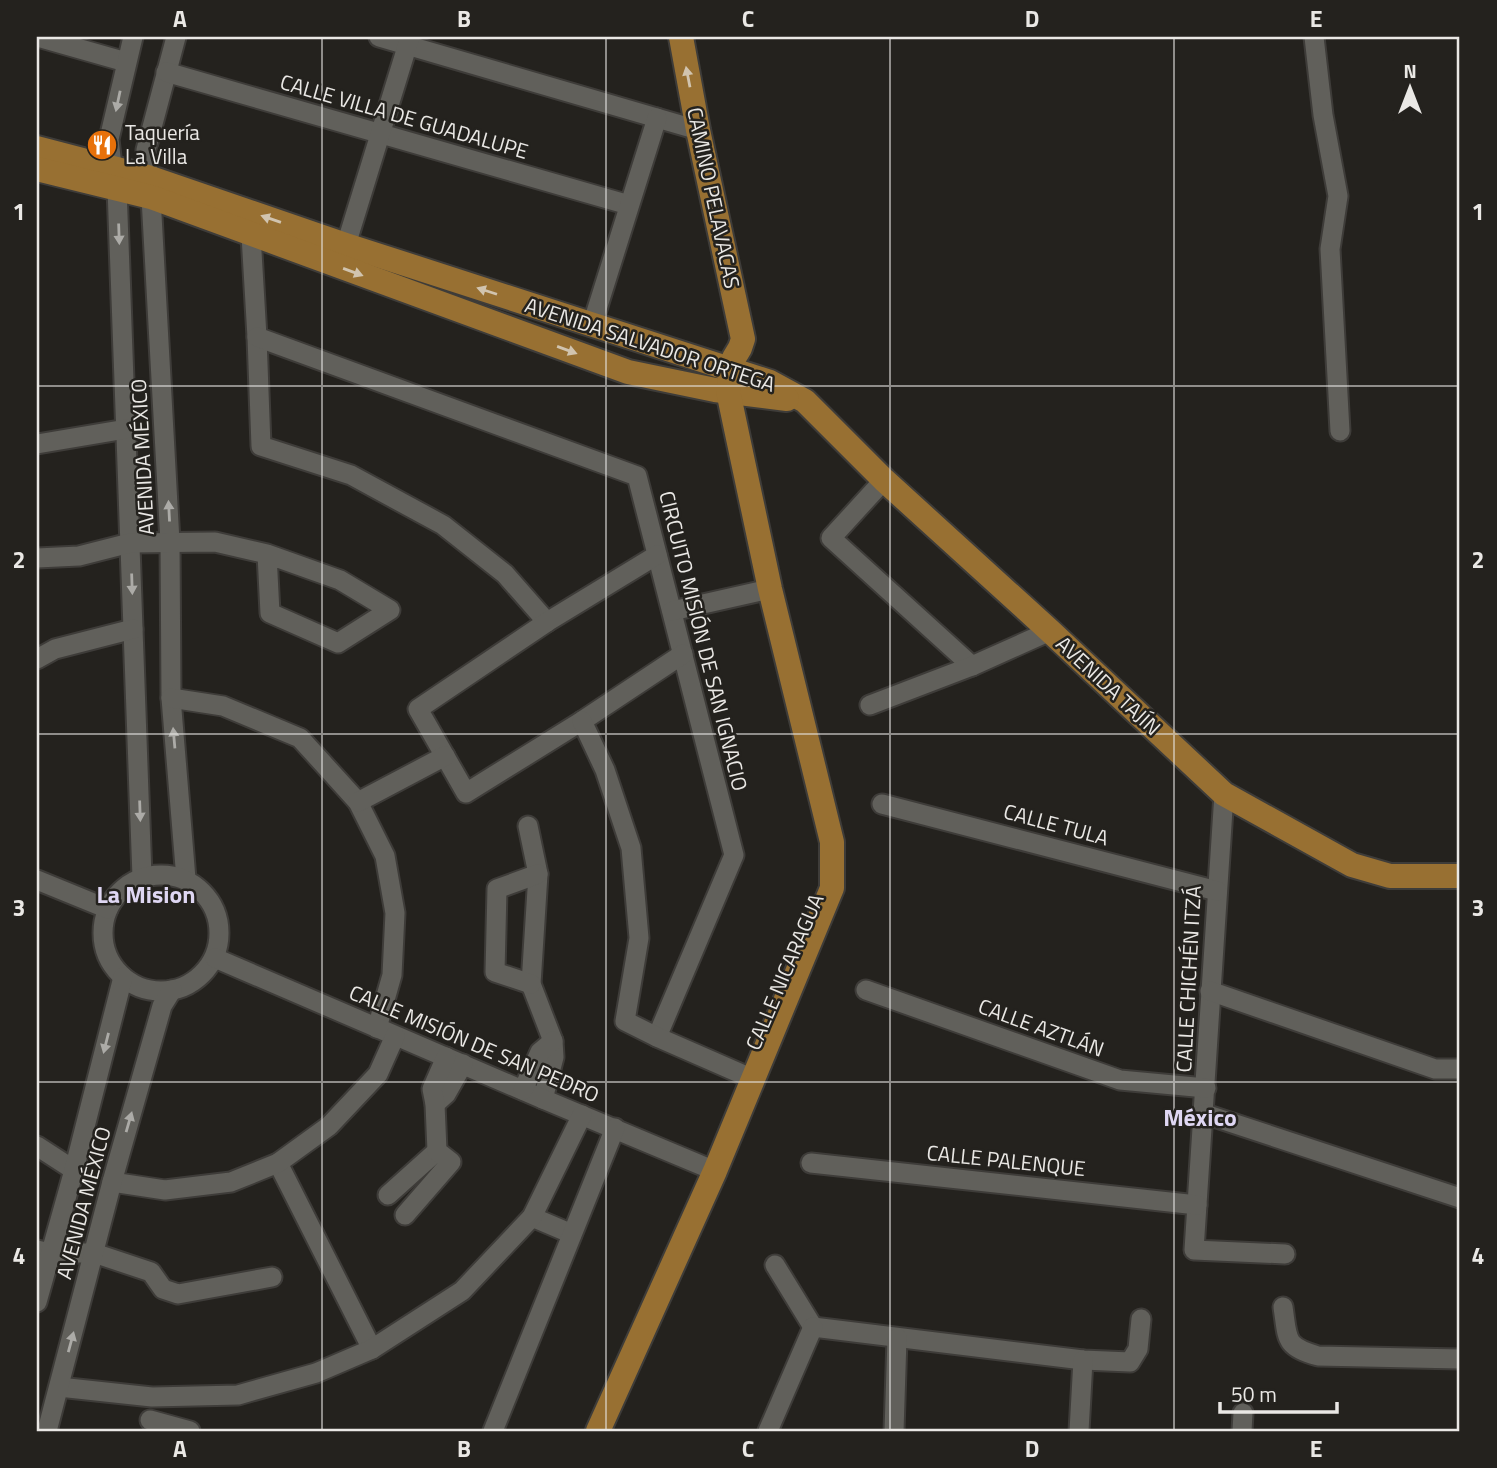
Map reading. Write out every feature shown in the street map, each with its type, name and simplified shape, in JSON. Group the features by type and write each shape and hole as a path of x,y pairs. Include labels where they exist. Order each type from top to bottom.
{"main road":[{"name":"CAMINO PELAVACAS","path":"681,37 743,340 726,375"},
{"name":"AVENIDA SALVADOR ORTEGA","path":"37,148 114,177 346,245 592,325 726,375"},
{"path":"37,169 114,177"},
{"name":"AVENIDA SALVADOR ORTEGA","path":"150,187 251,235 628,372 726,375 771,382 805,401"},
{"name":"CALLE NICARAGUA","path":"598,1431 747,1076 832,888 832,842 766,590 726,375"},
{"name":"AVENIDA TAJÍN","path":"805,401 884,480 1224,794 1352,865 1390,876 1460,876"},
{"name":"CALLE NICARAGUA","path":"587,1431 710,1168"}],"street":[{"path":"38,37 126,62"},
{"name":"AVENIDA MÉXICO","path":"133,37 109,139 114,177 127,429 142,877"},
{"name":"AVENIDA MÉXICO","path":"176,37 146,150 170,542 171,698 186,879"},
{"path":"379,37 408,41 698,130"},
{"path":"1314,37 1323,115 1338,196 1330,249 1340,431"},
{"path":"346,245 408,41"},
{"name":"CALLE VILLA DE GUADALUPE","path":"166,72 629,205"},
{"path":"592,325 657,118"},
{"path":"251,235 261,446 351,475 443,525 505,573 547,622"},
{"name":"CIRCUITO MISIÓN DE SAN IGNACIO","path":"257,337 637,476 734,855 657,1037"},
{"path":"37,444 127,429"},
{"path":"884,480 831,538 971,666"},
{"path":"37,558 79,556 130,543 215,542 267,554 340,580 390,610 338,643 270,613 267,554"},
{"path":"657,555 547,622 418,709 466,793 582,721 682,654"},
{"path":"672,611 766,590"},
{"path":"37,659 55,649 133,629"},
{"path":"870,705 971,666 1050,631"},
{"path":"112,1182 165,1190 231,1182 278,1163 330,1126 378,1074 386,1032 395,913 385,856 358,802 300,738 223,706 171,698"},
{"path":"582,721 605,770 631,848 639,938 625,1021 747,1076"},
{"path":"358,802 444,756"},
{"name":"CALLE CHICHÉN ITZÁ","path":"1224,794 1194,1250 1285,1254"},
{"name":"CALLE TULA","path":"882,804 1217,891"},
{"path":"528,826 538,874 531,984 553,1041 554,1057 543,1099"},
{"path":"163,874 186,879 212,903 220,936 215,958 200,977 172,990 146,989 123,977 108,958 103,922 111,902 122,889 142,877 163,874"},
{"path":"531,984 495,972 496,889 538,874"},
{"path":"37,880 108,909"},
{"name":"CALLE MISIÓN DE SAN PEDRO","path":"215,958 710,1168"},
{"name":"AVENIDA MÉXICO","path":"37,1302 43,1252 74,1170 123,977"},
{"name":"AVENIDA MÉXICO","path":"47,1431 112,1182 162,1006 172,990"},
{"name":"CALLE AZTLÁN","path":"866,990 1120,1080 1206,1088"},
{"path":"1210,991 1435,1069 1460,1069"},
{"path":"523,1090 540,1052 553,1041"},
{"path":"437,1151 390,1193 408,1212 451,1162 437,1151 432,1089 454,1061"},
{"path":"1205,1114 1460,1199"},
{"path":"59,1387 152,1397 238,1395 316,1373 372,1349 462,1291 532,1217 582,1115"},
{"path":"493,1431 615,1128"},
{"path":"37,1146 74,1170"},
{"path":"278,1163 372,1349"},
{"name":"CALLE PALENQUE","path":"810,1163 1197,1205"},
{"path":"532,1217 572,1234"},
{"path":"43,1252 94,1252 152,1272 163,1289 178,1294 272,1277"},
{"path":"775,1265 813,1327"},
{"path":"1283,1307 1287,1339 1297,1349 1318,1356 1460,1359"},
{"path":"813,1327 1083,1360 1130,1362 1138,1349 1142,1319"},
{"path":"768,1431 813,1327"},
{"path":"894,1431 897,1338"},
{"path":"1079,1431 1083,1360"},
{"path":"152,1397 148,1426 190,1431"}],"place":[{"name":"Taquería La Villa","path":"102,145"}],"district":[{"name":"La Mision","path":"146,895"},
{"name":"México","path":"1200,1118"}]}
